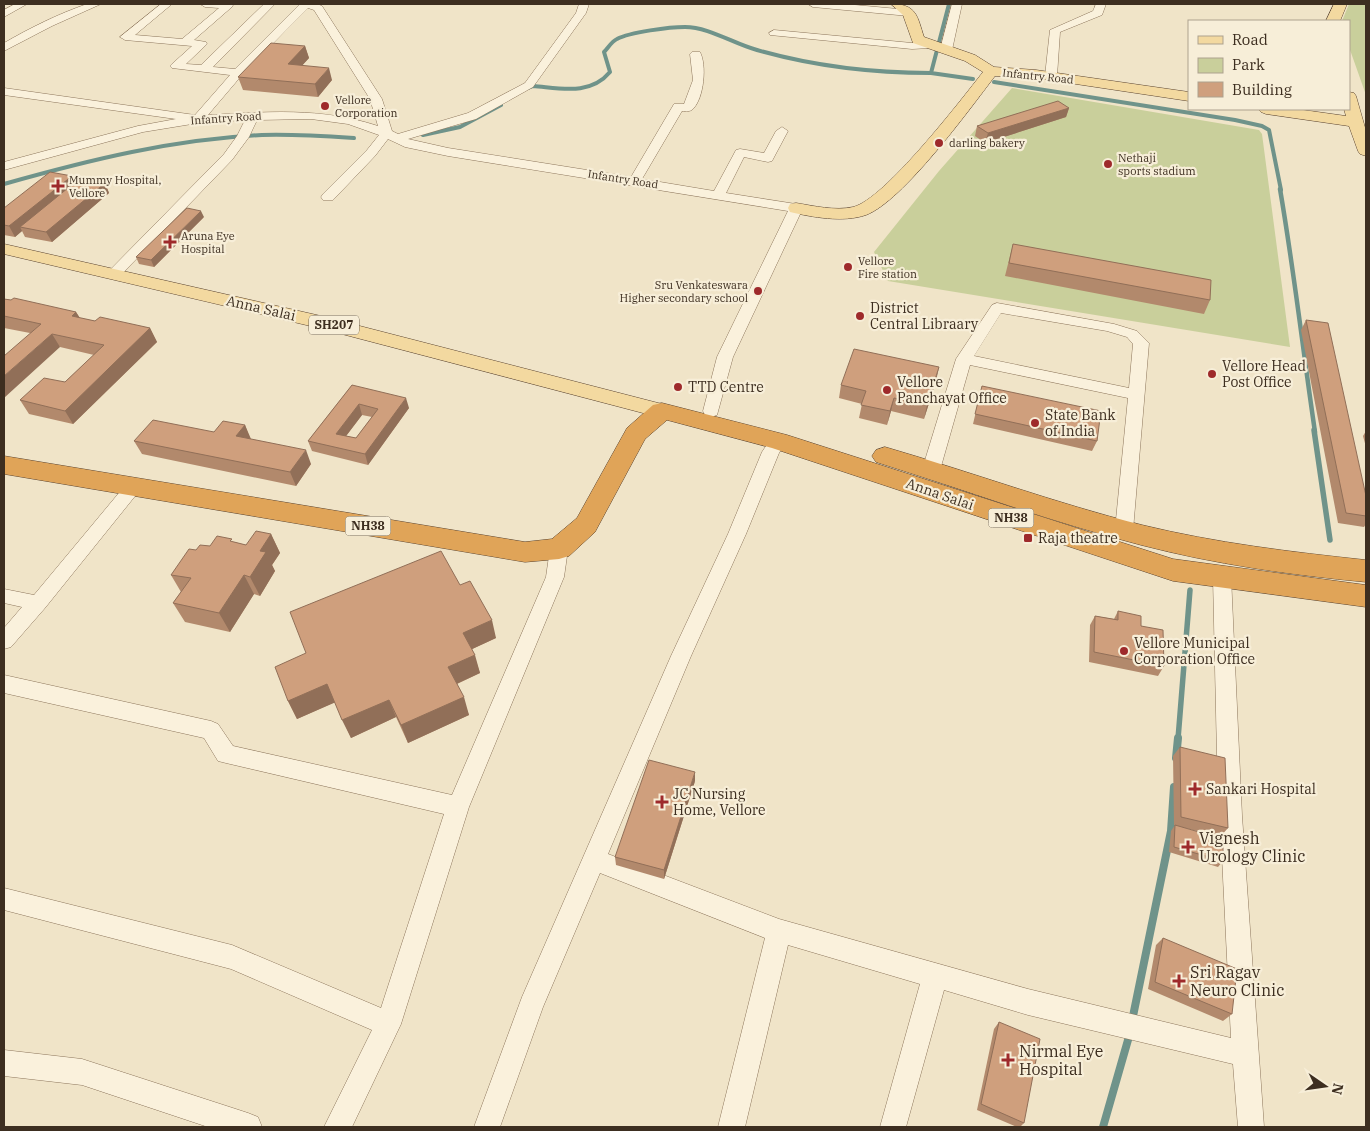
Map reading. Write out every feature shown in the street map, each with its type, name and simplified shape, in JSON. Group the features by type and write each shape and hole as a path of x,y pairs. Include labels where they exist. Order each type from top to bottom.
{"highway":[{"name":"Anna Salai","path":"662,411 711,411 746,415 931,470 1080,519 1189,546 1366,571"},
{"name":"Anna Salai","path":"662,411 778,441 1164,567 1222,578 1366,596"},
{"path":"559,549 586,525 636,434 662,411"},
{"name":"NH38","path":"4,465 526,552 559,549"}],"main road":[{"path":"897,4 909,13 918,40 970,58 991,71"},
{"path":"1333,20 1340,4"},
{"name":"Infantry Road","path":"796,208 836,213 862,210 888,193 972,97 991,71 1052,76 1188,97"},
{"path":"1350,100 1355,122 1366,151"},
{"path":"1273,110 1355,122"},
{"name":"Anna Salai","path":"4,249 321,322 662,411"}],"street":[{"path":"4,14 22,4"},
{"path":"4,48 33,30 70,12 96,4"},
{"path":"167,4 125,37 202,44 176,66 238,73"},
{"path":"184,43 228,6 205,4"},
{"path":"203,70 270,4"},
{"path":"4,91 198,119 238,73 308,4 318,8 376,99 392,135"},
{"path":"328,197 371,153 392,135 472,116 529,85 581,13 584,4"},
{"path":"813,4 909,13"},
{"path":"946,50 957,4"},
{"path":"1052,76 1055,30 1098,13 1101,4"},
{"path":"850,31 857,8"},
{"path":"774,33 850,31 930,45"},
{"path":"635,180 678,106 688,108 699,80 696,54"},
{"name":"Infantry Road","path":"4,166 142,130 198,119 248,127 311,115 350,121 392,135 409,144 448,152 635,180 796,208"},
{"path":"114,275 228,157 248,127"},
{"path":"718,194 740,153 768,158 782,131"},
{"path":"711,411 725,357 796,208"},
{"path":"931,470 964,359 997,308 1109,327 1132,334 1141,343 1124,530"},
{"path":"964,359 1137,395"},
{"path":"487,1127 531,1006 681,656 737,534 771,452 778,441"},
{"path":"4,641 38,604 134,486"},
{"path":"338,1127 388,1024 458,807 555,577 559,549"},
{"path":"1222,578 1223,656 1229,790 1251,1127"},
{"path":"4,596 38,604"},
{"path":"4,684 211,730 226,754 458,807"},
{"path":"594,860 779,931 1028,1002 1246,1054"},
{"path":"4,899 232,957 388,1024"},
{"path":"731,1127 779,931"},
{"path":"893,1127 935,976"},
{"path":"4,1064 82,1072 248,1127"}],"green space":[{"path":"1349,4 1366,4 1366,95 1350,50 1350,20 1342,20"},
{"path":"1012,88 1259,130 1262,134 1290,347 888,281 874,252 939,171"}],"building":[{"path":"271,43 305,46 288,64 329,68 315,84 238,77"},
{"path":"1058,101 1069,108 988,133 977,126"},
{"path":"50,172 72,176 9,226 4,225 4,208"},
{"path":"79,179 105,183 46,232 20,227"},
{"path":"187,208 201,211 151,260 136,257"},
{"path":"1013,244 1211,280 1210,300 1009,263"},
{"path":"14,298 76,312 72,316 95,321 100,317 150,328 65,411 20,400 44,378 65,382 104,345 52,334 4,376 4,356 41,324 4,316 4,299 11,300"},
{"path":"1306,320 1328,323 1366,496 1366,516 1346,513"},
{"name":"Vellore Panchayat Office","path":"854,349 939,367 927,405 894,398 890,411 861,405 866,391 841,385"},
{"path":"352,385 406,398 365,454 308,441","holes":["359,404 378,409 356,438 336,434"]},
{"name":"State Bank of India","path":"982,386 1101,411 1097,441 975,414"},
{"path":"153,420 214,432 223,421 245,425 236,436 306,450 290,472 134,441"},
{"path":"256,531 271,534 260,551 266,552 250,577 244,575 219,613 173,603 191,578 171,575 189,549 196,550 200,545 210,546 217,536 232,539 230,541 246,545"},
{"path":"441,551 460,585 470,581 492,620 463,633 475,655 448,667 464,697 401,725 389,700 342,720 327,684 288,701 275,667 306,653 290,612"},
{"name":"Vellore Municipal Corporation Office","path":"1118,611 1141,616 1141,626 1163,630 1164,666 1094,652 1095,616 1118,620"},
{"path":"1180,747 1225,758 1228,828 1181,817"},
{"path":"649,760 695,772 664,870 615,857"},
{"path":"1175,825 1223,839 1223,861 1174,847"},
{"path":"1163,938 1237,969 1232,1014 1155,982"},
{"path":"999,1022 1040,1039 1024,1123 981,1104"}],"waterway":[{"path":"931,73 949,4"},
{"path":"528,88 533,86 574,89 593,85 610,72 604,52 615,40 640,32 678,27 703,30 757,50 821,64 887,72 931,73"},
{"path":"931,73 973,79"},
{"path":"994,82 1235,120 1262,126 1269,130 1281,190"},
{"path":"423,135 460,127 501,105"},
{"path":"4,184 100,159 197,141 262,135 354,138"},
{"path":"1280,189 1315,432"},
{"path":"1314,430 1330,540"},
{"path":"1178,739 1190,590"},
{"path":"1176,758 1178,738"},
{"path":"1132,1021 1171,831 1174,787"},
{"path":"1103,1127 1130,1033"}],"place":[{"name":"Vellore Corporation","path":"325,106"},
{"name":"darling bakery","path":"939,143"},
{"name":"Nethaji sports stadium","path":"1108,164"},
{"name":"Mummy Hospital, Vellore","path":"58,186"},
{"name":"Aruna Eye Hospital","path":"170,242"},
{"name":"Vellore Fire station","path":"848,267"},
{"name":"Sru Venkateswara Higher secondary school","path":"758,291"},
{"name":"District Central Libraary","path":"860,316"},
{"name":"Vellore Head Post Office","path":"1212,374"},
{"name":"TTD Centre","path":"678,387"},
{"name":"Vellore Panchayat Office","path":"887,390"},
{"name":"State Bank of India","path":"1035,423"},
{"name":"Raja theatre","path":"1028,538"},
{"name":"Vellore Municipal Corporation Office","path":"1124,651"},
{"name":"Sankari Hospital","path":"1195,789"},
{"name":"JC Nursing Home, Vellore","path":"662,802"},
{"name":"Vignesh Urology Clinic","path":"1188,847"},
{"name":"Sri Ragav Neuro Clinic","path":"1179,981"},
{"name":"Nirmal Eye Hospital","path":"1008,1060"}]}
